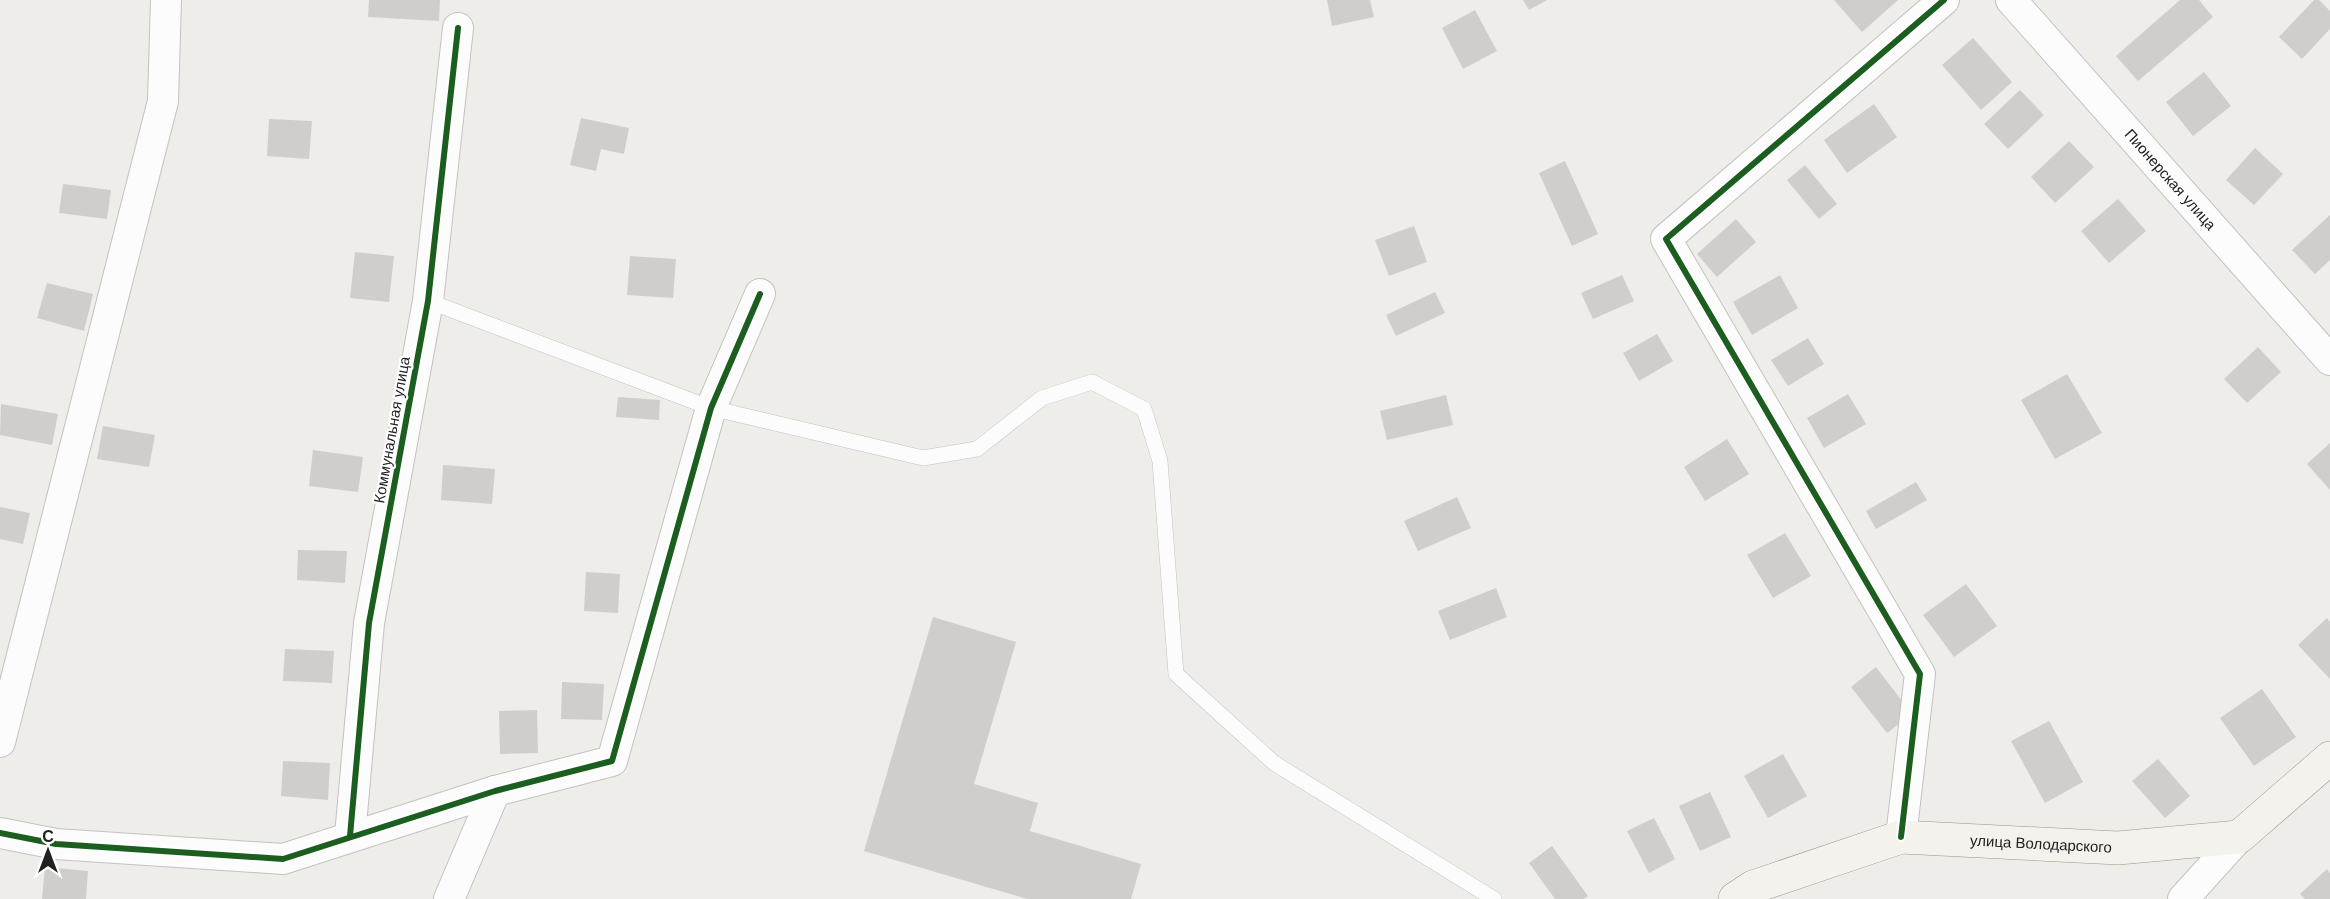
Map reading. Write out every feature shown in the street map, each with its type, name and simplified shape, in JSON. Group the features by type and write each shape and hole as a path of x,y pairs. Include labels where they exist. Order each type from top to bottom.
{"street":[{"path":"0,742 163,101 166,0"},
{"path":"1900,837 1920,674 1665,239 1944,0"},
{"name":"Пионерская улица","path":"2011,0 2330,360"},
{"name":"Коммунальная улица","path":"350,836 369,623 428,301 458,28"},
{"path":"0,833 56,844 283,859 495,791 612,761 711,408 760,294"},
{"path":"2183,899 2240,837 2330,758"},
{"path":"449,899 495,791"},
{"name":"улица Володарского","path":"1735,899 1753,887 1900,837 2118,848 2240,837"}],"lane":[{"path":"428,301 711,408 923,458 977,449 1042,398 1092,382 1144,409 1160,461 1176,674 1274,764 1494,899"}],"building":[{"path":"369,0 440,0 439,21 368,17"},
{"path":"1327,0 1370,0 1374,17 1332,26"},
{"path":"1523,0 1547,0 1529,10"},
{"path":"1834,0 1898,0 1862,32"},
{"path":"2180,0 2199,0 2213,17 2138,81 2116,56"},
{"path":"2314,0 2319,0 2330,11 2330,29 2302,59 2279,37"},
{"path":"1475,10 1497,51 1463,69 1442,28"},
{"path":"1973,38 2012,82 1981,110 1942,65"},
{"path":"2204,72 2231,106 2193,136 2166,102"},
{"path":"2020,90 2044,115 2008,149 1984,124"},
{"path":"1874,104 1897,137 1847,173 1824,140"},
{"path":"581,118 629,128 624,154 601,149 596,171 570,165"},
{"path":"269,119 312,121 309,159 267,156"},
{"path":"2069,141 2094,167 2055,203 2031,177"},
{"path":"2255,148 2283,174 2254,205 2226,180"},
{"path":"1565,161 1598,234 1572,246 1539,173"},
{"path":"1805,165 1837,204 1819,219 1787,180"},
{"path":"63,184 111,190 107,219 59,213"},
{"path":"2118,199 2146,231 2109,263 2081,231"},
{"path":"2330,215 2330,260 2315,274 2292,250"},
{"path":"1736,219 1756,242 1717,277 1697,254"},
{"path":"1414,226 1427,262 1389,276 1375,240"},
{"path":"355,252 394,256 389,302 350,298"},
{"path":"630,256 676,259 673,298 627,295"},
{"path":"1622,275 1634,301 1593,319 1581,293"},
{"path":"1780,275 1798,308 1752,335 1733,302"},
{"path":"47,283 93,294 84,331 37,318"},
{"path":"1435,292 1445,313 1396,336 1386,315"},
{"path":"1657,334 1673,361 1639,381 1623,353"},
{"path":"1808,338 1824,364 1788,386 1771,360"},
{"path":"2258,347 2281,372 2247,403 2224,379"},
{"path":"2067,374 2102,433 2055,459 2021,400"},
{"path":"1848,394 1866,424 1824,448 1807,418"},
{"path":"1446,395 1453,425 1387,440 1380,411"},
{"path":"618,397 660,400 659,420 616,417"},
{"path":"1,404 58,414 52,445 0,435"},
{"path":"103,426 155,435 149,467 97,459"},
{"path":"1727,439 1749,474 1705,501 1684,467"},
{"path":"2330,443 2330,490 2307,464"},
{"path":"313,450 363,457 358,492 309,486"},
{"path":"443,465 495,469 492,504 441,500"},
{"path":"1916,482 1927,500 1876,529 1866,511"},
{"path":"1457,497 1471,528 1418,551 1404,521"},
{"path":"0,507 30,513 23,544 0,539"},
{"path":"1785,533 1811,576 1773,598 1747,555"},
{"path":"298,550 347,551 345,583 297,580"},
{"path":"586,572 620,574 618,613 584,611"},
{"path":"1966,584 1997,626 1954,657 1923,615"},
{"path":"1496,588 1507,617 1450,640 1438,611"},
{"path":"933,617 1016,642 974,784 1038,803 1030,831 1141,864 1131,899 1027,899 864,851"},
{"path":"2327,618 2330,622 2330,679 2298,645"},
{"path":"285,649 334,651 332,683 283,681"},
{"path":"1876,667 1912,714 1887,733 1851,687"},
{"path":"562,682 604,684 602,720 561,719"},
{"path":"2262,689 2296,737 2254,766 2220,718"},
{"path":"537,710 538,753 500,754 499,711"},
{"path":"2049,721 2083,782 2045,803 2011,741"},
{"path":"1783,754 1807,796 1768,818 1744,776"},
{"path":"2158,759 2190,796 2165,818 2132,781"},
{"path":"283,761 330,763 328,800 281,796"},
{"path":"1710,792 1731,837 1700,851 1679,806"},
{"path":"1654,818 1675,859 1649,873 1627,831"},
{"path":"1552,846 1588,896 1584,899 1555,899 1529,863"},
{"path":"45,867 88,871 86,899 42,899"},
{"path":"2327,869 2330,873 2330,899 2305,899 2300,894"}],"cycle path":[{"path":"1901,837 1920,674 1666,239 1944,0"},
{"path":"350,836 369,623 428,301 458,28"},
{"path":"0,833 56,844 283,859 495,791 612,761 711,408 760,294"}]}
